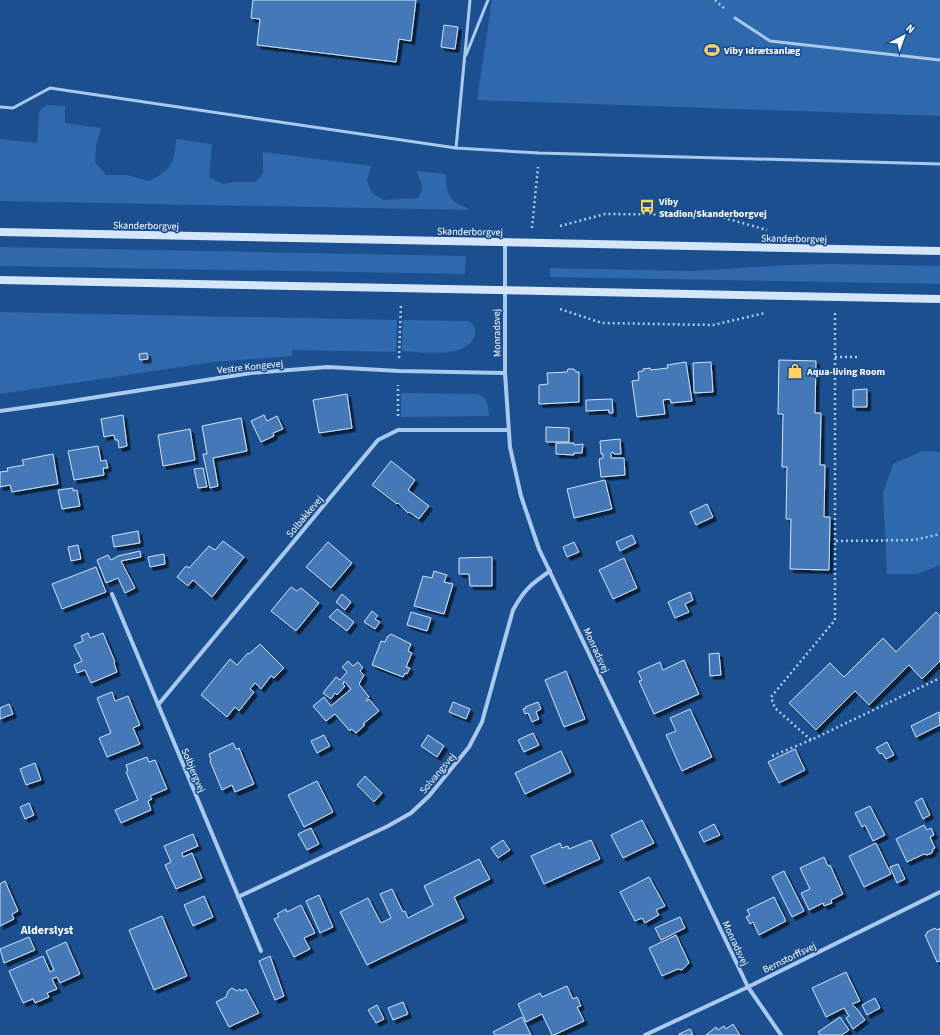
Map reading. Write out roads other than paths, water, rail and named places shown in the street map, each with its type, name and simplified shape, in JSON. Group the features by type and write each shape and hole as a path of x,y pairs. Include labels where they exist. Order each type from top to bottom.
{"main road":[{"name":"Skanderborgvej","path":"0,232 940,251"},
{"path":"0,280 940,299"}],"street":[{"name":"Monradsvej","path":"505,242 505,373 508,430 510,447 521,496 539,549 748,986 781,1035"},
{"name":"Vestre Kongevej","path":"0,411 251,372 328,368 505,373"},
{"name":"Solbakkevej","path":"158,705 378,440 398,430 508,430"},
{"name":"Solvangsvej","path":"238,897 388,826 411,813 429,796 469,747 482,722 514,610 522,595 534,582 550,572"},
{"name":"Solbjergvej","path":"112,594 261,951"},
{"name":"Bernstorffsvej","path":"645,1035 940,892"}],"lane":[{"path":"456,148 470,0"},
{"path":"465,58 488,0"},
{"path":"735,18 770,41 940,60"},
{"path":"0,107 13,108 50,88 456,148 539,153 940,164"}],"place":[{"name":"Viby Idrætsanlæg","path":"712,50"},
{"name":"Viby Stadion/Skanderborgvej","path":"647,207"},
{"name":"Aqua-living Room","path":"795,371"}],"district":[{"name":"Alderslyst","path":"47,930"}]}
